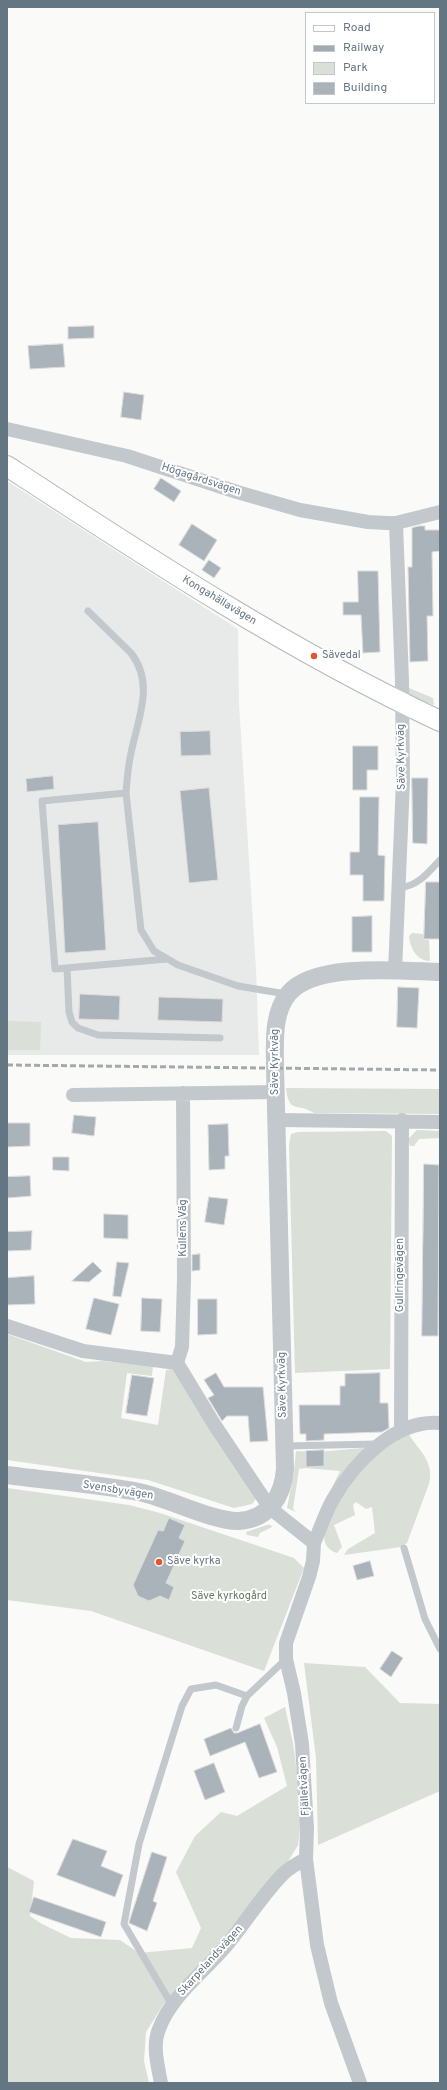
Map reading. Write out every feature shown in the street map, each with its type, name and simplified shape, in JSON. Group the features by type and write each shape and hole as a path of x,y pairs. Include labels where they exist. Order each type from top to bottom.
{"main road":[{"name":"Kongahällavägen","path":"7,466 231,610 401,703 440,721"}],"street":[{"name":"Högagårdsvägen","path":"7,429 122,454 237,492 300,510 368,522 396,523 440,512"},
{"path":"396,523 401,703"},
{"name":"Säve Kyrkväg","path":"270,1508 279,1497 285,1469 277,1120 275,1092 275,1030 279,1012 288,994 304,983 328,974 358,970 395,971 403,781 401,703"},
{"path":"395,971 440,972"},
{"path":"73,1094 275,1092"},
{"name":"Kullens Väg","path":"177,1363 182,1347 184,1279 183,1093"},
{"path":"277,1120 402,1120 440,1122"},
{"name":"Gullringevägen","path":"401,1430 402,1120"},
{"path":"7,1326 83,1352 177,1363 214,1424 270,1508 314,1543"},
{"name":"Fjälletvägen","path":"360,2083 328,1992 317,1945 306,1859 302,1744 294,1693 286,1659 286,1642 310,1577 314,1543 331,1502 343,1483 359,1463 381,1444 401,1430 427,1422 440,1423"},
{"name":"Svensbyvägen","path":"7,1475 144,1493 208,1514 239,1521 259,1516 270,1508"},
{"name":"Skarpelandsvägen","path":"161,2083 156,2049 157,2038 160,2025 172,2005 224,1948 279,1878 291,1867 306,1859"}],"lane":[{"path":"88,611 131,653 136,660 144,681 144,701 130,753 126,793 141,930 154,951 178,965 238,986 288,994"},
{"path":"126,793 42,801 55,969 167,958"},
{"path":"399,888 409,887 418,882 440,860"},
{"path":"67,968 69,1012 72,1022 78,1028 98,1035 220,1038"},
{"path":"284,1446 381,1444"},
{"path":"404,1548 425,1619 440,1650"},
{"path":"236,1728 242,1706 247,1696 286,1659"},
{"path":"172,2005 124,1924 139,1844 182,1706 191,1689 216,1685 247,1696"}],"shaded area":[{"path":"7,481 238,629 239,704 256,969 259,1055 7,1055"}],"green space":[{"path":"409,688 433,698 434,705 413,698 409,694"},
{"path":"412,933 423,934 424,940 429,940 430,961 421,959 415,953 409,936"},
{"path":"7,1021 41,1022 40,1050 7,1050"},
{"path":"286,1088 440,1089 440,1114 314,1113 292,1105 289,1102"},
{"path":"417,1130 440,1131 440,1138 419,1139 414,1146 410,1146 408,1139"},
{"path":"386,1131 392,1136 390,1369 295,1373 289,1146 291,1134 298,1132"},
{"path":"7,1334 86,1362 102,1361 153,1366 152,1376 127,1373 121,1418 158,1425 166,1370 174,1369 256,1499 252,1504 234,1508 148,1480 7,1460"},
{"path":"408,1433 428,1462 430,1476 429,1484 407,1543 401,1547 344,1555 348,1549 375,1533 372,1507 366,1509 356,1502 353,1505 355,1515 334,1525 342,1547 337,1553 328,1548 325,1540 325,1531 328,1521 333,1510 365,1463"},
{"path":"362,1448 366,1449 326,1500 340,1471 306,1468 299,1469 293,1509 296,1512 287,1508 294,1472 296,1451 318,1452"},
{"name":"Säve kyrkogård","path":"7,1488 129,1505 160,1513 294,1558 304,1568 264,1671 91,1611 7,1600"},
{"path":"271,1525 272,1527 260,1533 258,1537 247,1535 246,1532"},
{"path":"304,1663 365,1667 400,1703 440,1704 440,1791 318,1845 316,1758"},
{"path":"285,1707 293,1743 299,1787 301,1821 298,1845 286,1865 223,1941 189,1975 163,2005 146,2032 144,2061 149,2083 7,2083 7,1867 34,1881 30,1916 42,1924 71,1938 120,1940 139,1953 192,1948 201,1928 176,1872 195,1836 221,1812 237,1816 287,1786 277,1747 264,1718"}],"building":[{"path":"94,326 94,338 68,339 68,327"},
{"path":"63,344 65,367 30,369 28,346"},
{"path":"124,392 144,395 141,420 121,417"},
{"path":"161,478 181,491 174,502 154,489"},
{"path":"192,524 217,540 204,561 179,545"},
{"path":"425,526 425,530 440,530 440,551 432,552 433,616 427,616 428,661 410,662 408,567 412,567 412,528"},
{"path":"209,560 221,568 214,578 202,570"},
{"path":"358,571 378,571 380,652 363,653 361,615 343,615 343,602 358,602"},
{"path":"210,731 211,755 181,756 180,732"},
{"path":"353,746 378,746 378,770 367,770 367,790 353,790"},
{"path":"53,776 54,789 27,792 26,779"},
{"path":"412,778 428,778 427,844 413,843"},
{"path":"209,788 218,880 189,883 180,791"},
{"path":"360,797 379,797 378,855 385,856 384,901 363,901 363,875 350,875 350,852 359,852"},
{"path":"98,822 106,950 65,953 58,825"},
{"path":"426,882 440,882 440,939 424,939"},
{"path":"372,916 372,952 352,952 352,917"},
{"path":"398,987 419,988 417,1028 397,1027"},
{"path":"80,994 120,996 119,1020 79,1019"},
{"path":"159,997 223,999 222,1022 158,1020"},
{"path":"74,1115 96,1117 94,1136 72,1133"},
{"path":"7,1123 30,1123 30,1146 7,1147"},
{"path":"228,1124 229,1156 225,1156 225,1169 209,1170 208,1125"},
{"path":"53,1157 69,1157 69,1171 53,1170"},
{"path":"424,1164 439,1165 438,1336 422,1336"},
{"path":"30,1176 31,1196 7,1198 7,1177"},
{"path":"209,1197 228,1199 224,1225 205,1222"},
{"path":"104,1214 128,1215 128,1239 104,1238"},
{"path":"32,1231 31,1250 7,1251 7,1232"},
{"path":"200,1254 200,1270 192,1271 192,1255"},
{"path":"93,1262 102,1271 89,1282 72,1281"},
{"path":"117,1262 129,1263 121,1297 113,1296"},
{"path":"34,1276 35,1304 7,1305 7,1278"},
{"path":"94,1298 119,1304 111,1335 86,1329"},
{"path":"142,1298 162,1299 160,1332 141,1331"},
{"path":"198,1299 217,1299 217,1334 198,1335"},
{"path":"216,1373 224,1387 263,1387 268,1441 250,1442 248,1416 227,1416 222,1421 208,1398 214,1395 204,1380"},
{"path":"380,1373 380,1403 388,1403 389,1428 382,1432 324,1434 324,1440 306,1441 306,1434 300,1434 299,1405 340,1405 340,1386 345,1386 345,1374"},
{"path":"132,1375 154,1378 147,1416 126,1413"},
{"path":"324,1450 324,1466 306,1467 306,1451"},
{"name":"Säve kyrka","path":"169,1518 185,1525 179,1538 185,1541 166,1583 174,1587 169,1600 160,1596 149,1601 138,1596 133,1585 158,1530 163,1531"},
{"path":"370,1561 374,1576 357,1580 353,1566"},
{"path":"392,1651 403,1658 391,1677 380,1669"},
{"path":"260,1724 277,1772 259,1778 245,1742 210,1756 204,1739 231,1728 234,1733 237,1733"},
{"path":"214,1763 225,1792 205,1800 194,1771"},
{"path":"73,1839 107,1851 101,1866 123,1875 115,1897 57,1875"},
{"path":"152,1852 167,1857 153,1901 157,1903 147,1931 129,1923"},
{"path":"34,1897 106,1922 101,1937 29,1912"}],"railway":[{"path":"7,1065 440,1070"}],"place":[{"name":"Sävedal","path":"314,656"},
{"name":"Säve kyrka","path":"159,1562"}]}
